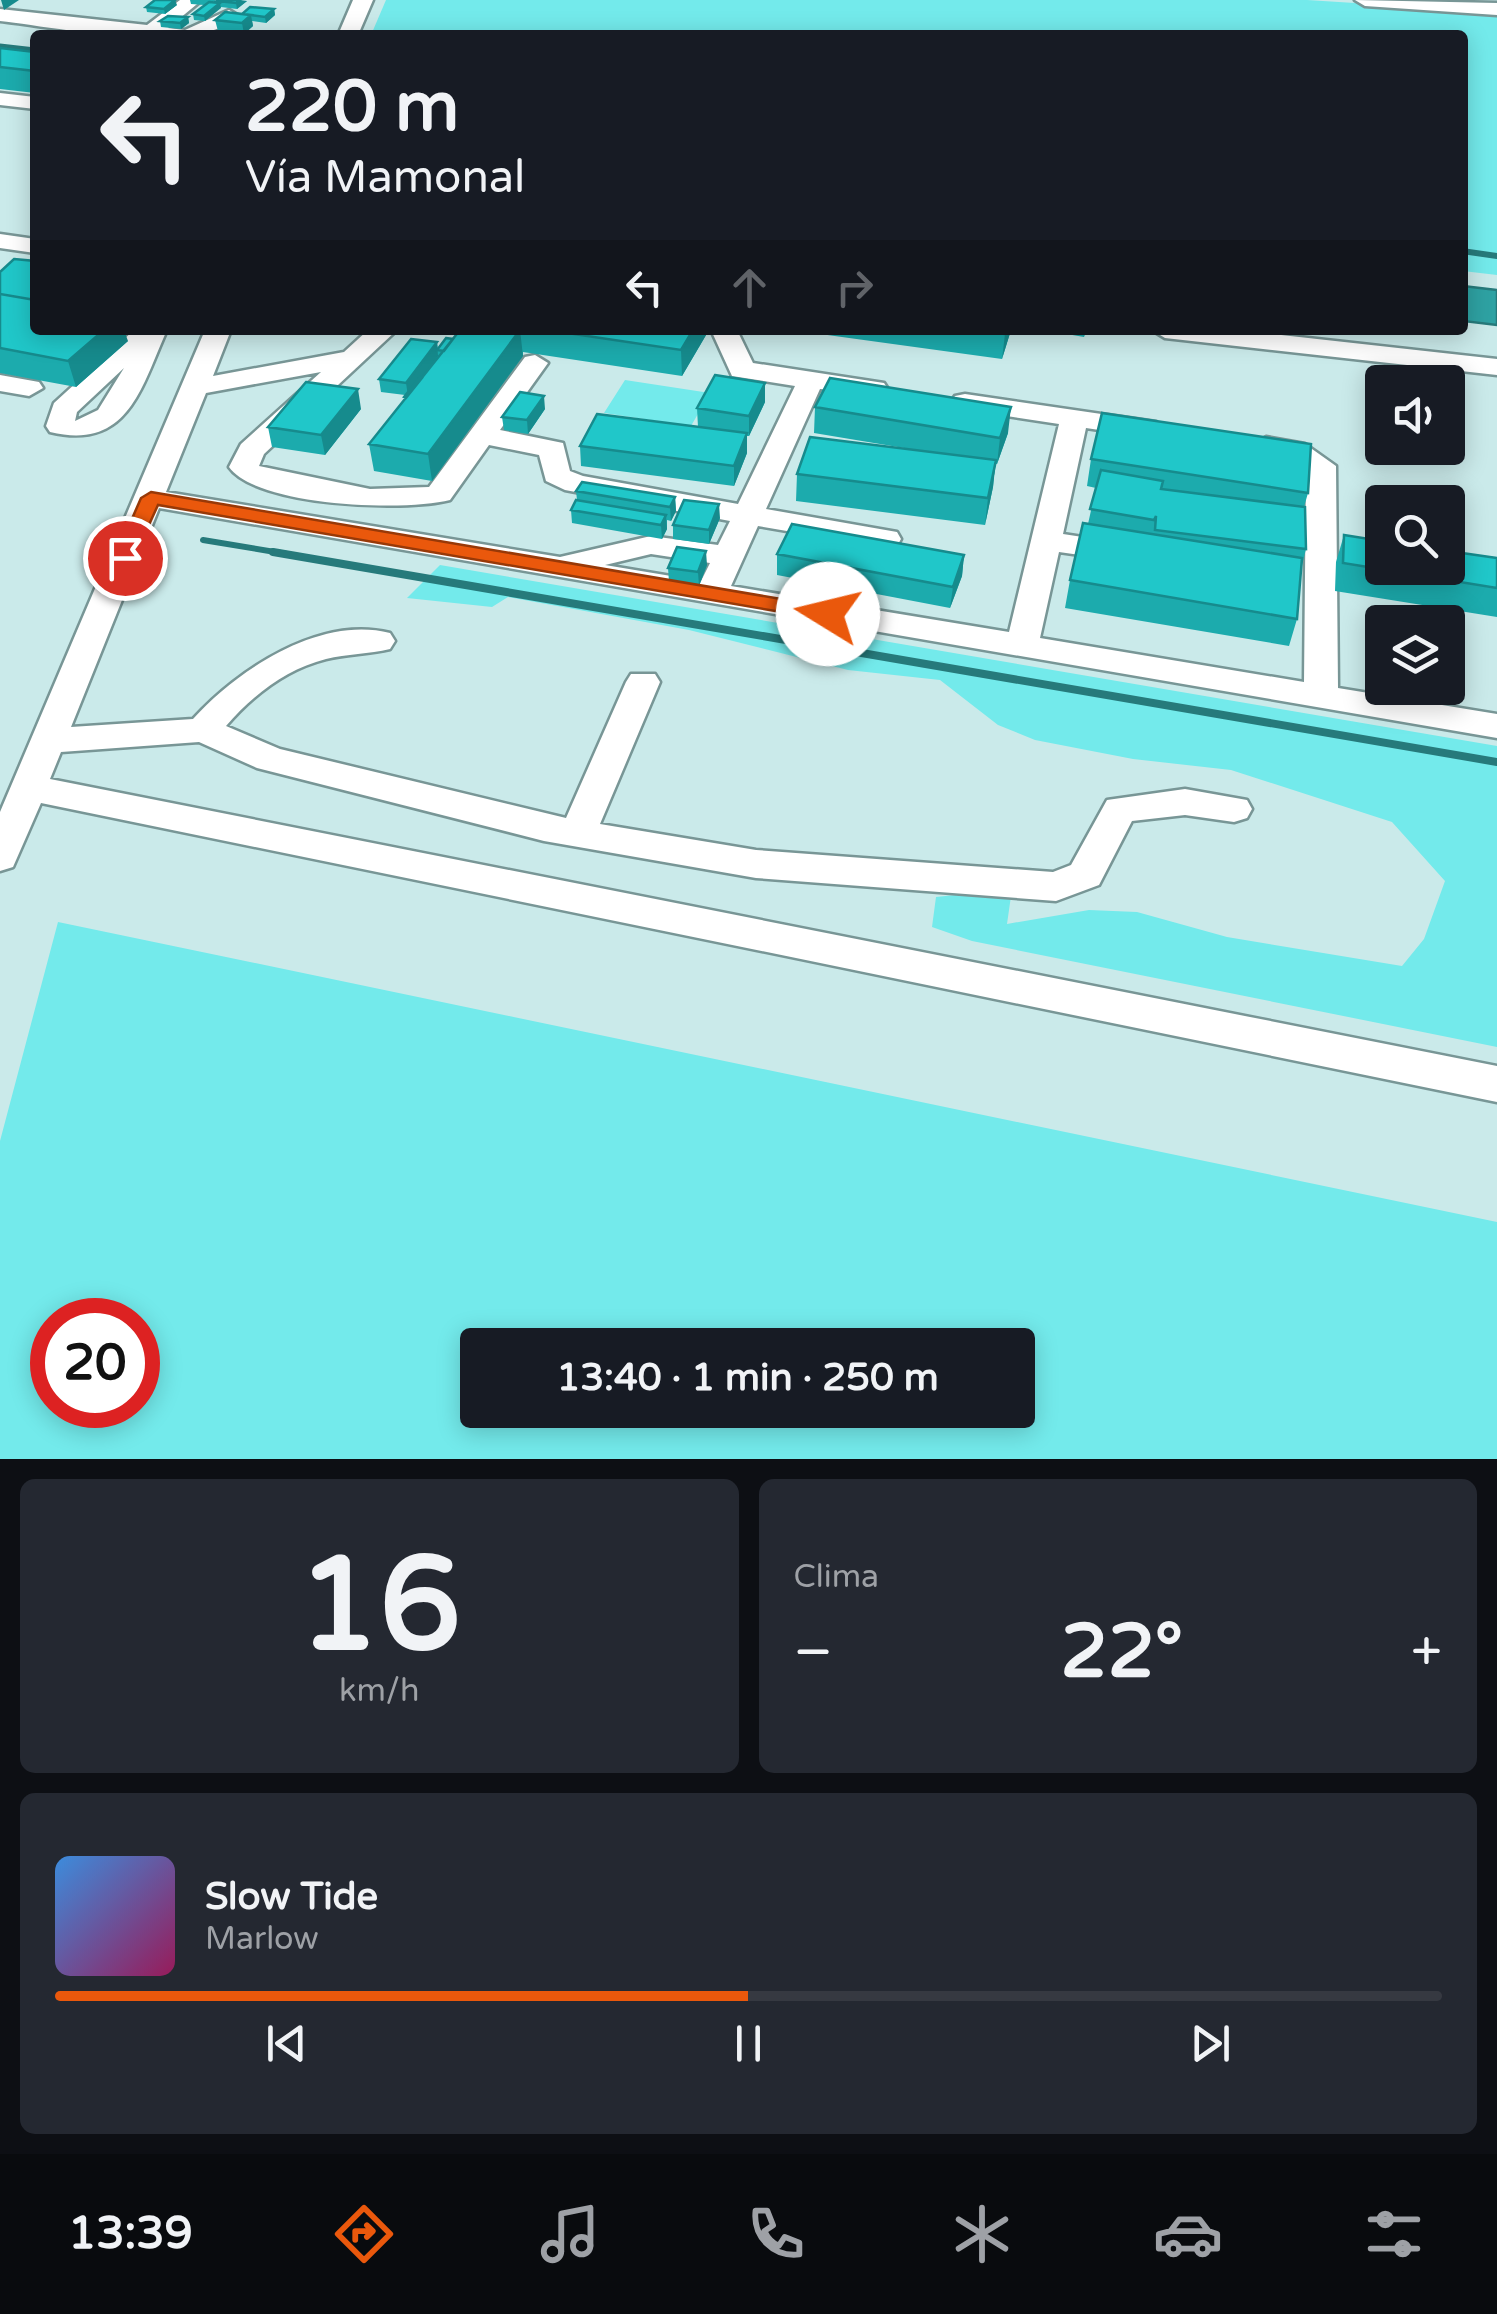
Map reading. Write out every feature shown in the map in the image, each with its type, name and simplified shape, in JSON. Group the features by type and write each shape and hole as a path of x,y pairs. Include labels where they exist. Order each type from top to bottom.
{"street":[{"path":"154,30 192,0"},
{"path":"350,30 363,0"},
{"path":"1365,0 1497,9"},
{"path":"0,15 136,30"},
{"path":"201,30 229,16"},
{"path":"0,30 81,23"},
{"path":"0,30 30,37"},
{"path":"0,99 30,103"},
{"path":"0,241 30,245"},
{"path":"0,857 216,335"},
{"path":"378,335 251,450 244,467 253,476 374,498 419,499 439,494 535,363"},
{"path":"726,335 740,369 905,393"},
{"path":"1210,335 1497,367"},
{"path":"195,387 348,360"},
{"path":"711,594 811,380"},
{"path":"0,383 29,388"},
{"path":"942,399 1166,432"},
{"path":"1022,646 1074,418"},
{"path":"485,436 560,436 556,476 574,484 886,539"},
{"path":"1240,442 1295,450 1321,466 1320,696"},
{"path":"151,498 1497,726"},
{"path":"1046,541 1144,556"},
{"path":"554,567 651,545 728,556"},
{"path":"1281,577 1320,582"},
{"path":"203,730 240,688 293,655 339,643 378,641"},
{"path":"578,833 643,682"},
{"path":"49,741 203,730 270,759 578,833 756,864 1056,888 1085,875 1120,810 1184,802 1234,809"},
{"path":"29,788 1497,1084"}],"shaded area":[{"path":"386,0 1307,0 1497,12 1497,275 1468,272 1468,30 373,30"},
{"path":"1468,287 1497,290 1497,325 1468,322"},
{"path":"625,380 710,393 691,426 604,413"},
{"path":"440,565 1497,746 1497,1047 972,941 932,927 936,897 1012,889 1007,924 1089,910 1137,912 1227,937 1402,966 1424,939 1445,881 1392,822 1231,770 1133,759 1035,740 998,725 940,680 848,670 689,630 508,597 492,607 407,598"},
{"path":"58,922 1497,1222 1497,1459 0,1459 0,1141"}],"building":[{"path":"155,0 175,0 164,9 146,7"},
{"path":"209,2 220,3 204,16 193,14"},
{"path":"250,7 274,9 265,17 242,14"},
{"path":"225,12 251,15 242,23 215,20"},
{"path":"168,16 188,17 180,23 160,21"},
{"path":"0,48 30,51 30,70 0,67"},
{"path":"14,259 30,261 30,299 0,294 0,272"},
{"path":"0,294 30,299 30,335 98,335 68,361 0,348"},
{"path":"456,335 516,335 428,454 369,444"},
{"path":"580,335 690,335 681,350"},
{"path":"446,338 453,339 444,351 437,350"},
{"path":"411,339 437,342 406,383 379,379"},
{"path":"715,375 765,383 749,416 697,408"},
{"path":"830,378 1011,407 1000,438 815,407"},
{"path":"306,382 358,389 321,435 268,427"},
{"path":"520,392 544,396 527,420 502,417"},
{"path":"1102,413 1311,444 1308,493 1091,459"},
{"path":"597,414 747,433 734,466 580,446"},
{"path":"810,437 996,460 988,498 797,474"},
{"path":"1101,470 1163,481 1161,489 1305,507 1306,549 1155,530 1156,516 1154,520 1090,509"},
{"path":"582,482 675,497 670,507 576,491"},
{"path":"576,500 666,515 661,525 571,510"},
{"path":"684,500 719,504 709,530 673,525"},
{"path":"1083,523 1302,558 1297,619 1070,580"},
{"path":"792,524 964,555 953,587 777,554"},
{"path":"1344,535 1365,538 1365,567 1343,563"},
{"path":"677,547 706,551 698,572 668,568"},
{"path":"1465,553 1497,558 1497,588 1465,583"}],"waterway":[{"path":"0,46 30,49"},
{"path":"1468,252 1497,256"},
{"path":"203,540 287,554"},
{"path":"273,552 1497,762"}],"route":[{"path":"125,558 151,498 828,614"}]}
